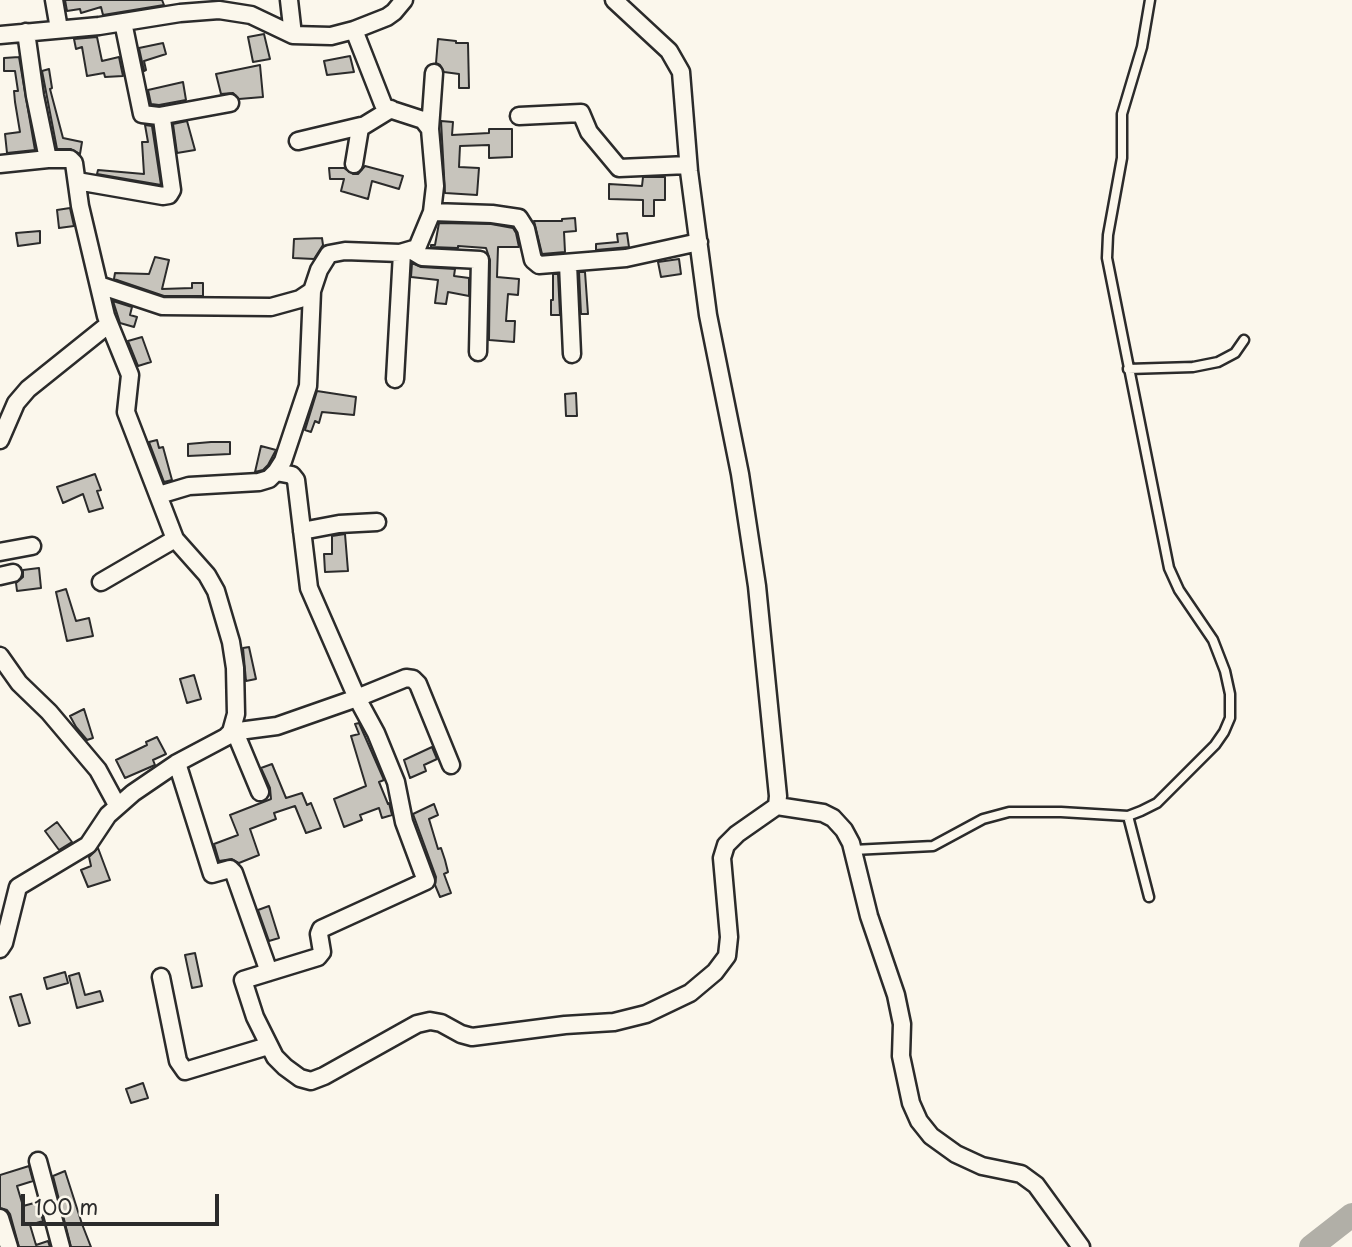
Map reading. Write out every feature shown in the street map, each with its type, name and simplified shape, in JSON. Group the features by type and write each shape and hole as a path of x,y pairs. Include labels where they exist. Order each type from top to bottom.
{"street":[{"path":"54,0 59,29"},
{"path":"289,0 293,35"},
{"path":"0,34 122,22 218,5 250,7 293,35 331,36 391,15 404,0"},
{"path":"614,0 669,51 681,72 688,166 708,316 740,474 757,586 777,806"},
{"path":"122,22 142,114 159,116 230,103"},
{"path":"354,30 383,104 391,110 423,120 430,129"},
{"path":"26,32 48,159"},
{"path":"407,252 419,246 432,212 435,186 430,129 434,74"},
{"path":"298,141 361,126 391,110"},
{"path":"519,116 581,113 589,132 619,168 688,166"},
{"path":"77,181 163,196 171,193 162,119 159,116"},
{"path":"354,164 361,126"},
{"path":"0,164 48,159 72,160 80,206 109,324 130,376 126,412 175,539 207,575 216,591 235,668 236,713 233,732 260,792"},
{"path":"432,212 492,214 519,218 526,229 534,263 539,265 626,258 699,242"},
{"path":"159,495 189,486 259,482 269,479 276,472 283,461 308,386 312,291 319,270 329,254 345,251 407,252 422,257 480,260 478,352"},
{"path":"396,379 407,252"},
{"path":"568,264 572,355"},
{"path":"99,285 156,305 170,307 271,307 300,299 312,291"},
{"path":"0,440 16,403 28,389 109,324"},
{"path":"276,472 292,475 296,480 309,588 396,782 404,822 426,881 326,926 319,934 322,949 320,956 243,980 268,1046 285,1067 300,1078 311,1081 417,1024 430,1021 472,1037 565,1025 614,1022 669,1005 707,979 727,956 729,937 722,858 726,845 777,806 823,813 834,818 844,830 853,850 869,916 896,995 902,1024 901,1056 911,1103 919,1121 931,1136 956,1154 982,1166 1021,1174 1036,1185 1081,1247"},
{"path":"302,531 339,524 377,522"},
{"path":"102,582 175,539"},
{"path":"0,552 32,546"},
{"path":"0,656 19,683 49,712 99,770 117,805"},
{"path":"0,949 4,943 18,887 88,845 117,805 177,763 233,732 265,729 357,698 406,678 413,678 418,684 451,765"},
{"path":"177,763 212,874 230,869 234,873 269,972"},
{"path":"160,977 178,1061 185,1071 268,1046"},
{"path":"38,1161 61,1247"},
{"path":"0,1218 9,1247"}],"lane":[{"path":"853,850 933,846 982,819 1009,812 1128,816 1157,803 1215,745 1230,718 1230,694 1225,671 1213,640 1179,590 1169,568 1107,258 1108,236 1122,158 1122,114 1142,47 1150,0"},
{"path":"1128,369 1193,367 1218,362 1234,353 1244,340"},
{"path":"1128,816 1149,897"}],"building":[{"path":"65,0 162,0 164,5 103,15 101,7 81,13 80,9 67,11"},
{"path":"264,34 270,59 253,62 248,37"},
{"path":"97,37 102,61 119,57 123,76 105,77 104,73 87,76 82,47 76,49 74,39"},
{"path":"438,39 468,43 469,88 459,88 459,74 444,72 436,63"},
{"path":"163,43 166,54 144,61 144,71 139,48"},
{"path":"350,56 354,72 327,75 324,61"},
{"path":"19,57 35,150 7,153 5,134 20,132 14,91 18,91 15,71 4,71 4,58"},
{"path":"260,65 263,97 239,99 233,93 221,94 216,74"},
{"path":"49,69 50,89 63,138 82,142 80,154 71,149 57,149 42,71"},
{"path":"183,82 186,100 151,104 148,90"},
{"path":"187,121 195,150 177,153 173,124"},
{"path":"441,121 453,122 452,135 489,133 489,129 512,129 512,157 489,158 489,145 460,146 459,167 479,168 477,195 445,193"},
{"path":"145,125 152,126 161,185 97,174 98,170 144,174 142,142 148,142"},
{"path":"365,166 403,176 399,189 372,181 368,199 341,191 344,179 330,179 329,168 344,168 358,174"},
{"path":"643,177 665,177 665,200 654,200 654,216 643,216 643,200 609,199 609,184 642,186"},
{"path":"70,208 74,226 59,228 57,210"},
{"path":"575,218 576,231 564,232 565,252 542,254 534,221"},
{"path":"439,223 491,224 513,228 519,247 498,247 497,277 519,279 518,295 508,294 506,321 515,321 514,342 489,340 490,260 486,248 431,247 435,245"},
{"path":"40,231 40,243 18,246 16,233"},
{"path":"627,233 629,247 596,250 596,244 618,242 617,234"},
{"path":"322,238 323,245 314,259 293,258 294,239"},
{"path":"155,257 169,260 162,289 192,288 192,283 203,283 203,296 164,296 114,279 115,273 149,274"},
{"path":"679,259 681,274 661,277 658,262"},
{"path":"412,263 421,267 455,269 454,276 469,278 469,296 448,292 446,304 435,303 438,280 411,277"},
{"path":"579,272 585,272 588,314 581,314"},
{"path":"553,274 558,274 560,315 551,315"},
{"path":"113,301 132,307 130,315 137,317 134,327 120,323"},
{"path":"142,337 151,362 138,366 128,341"},
{"path":"317,391 356,397 354,415 322,412 319,423 315,421 311,432 305,430"},
{"path":"576,393 577,416 566,416 565,394"},
{"path":"157,440 159,448 163,447 172,480 164,482 149,442"},
{"path":"230,442 230,454 188,456 188,444"},
{"path":"261,446 276,450 268,465 255,472"},
{"path":"95,474 101,490 97,491 103,508 89,512 83,494 63,503 57,487"},
{"path":"345,534 348,571 325,572 324,554 332,554 332,536"},
{"path":"39,568 41,588 17,591 16,583 23,577 23,570"},
{"path":"66,589 76,621 89,618 93,636 67,641 56,592"},
{"path":"249,647 256,679 246,681 243,648"},
{"path":"194,675 201,699 187,703 180,679"},
{"path":"84,709 93,738 87,740 70,716"},
{"path":"359,723 384,780 379,782 392,815 382,818 379,808 360,815 362,820 344,827 334,799 366,786 351,736 359,734 355,724"},
{"path":"157,737 166,754 153,760 155,765 125,778 116,760"},
{"path":"432,747 437,759 424,765 426,771 410,778 404,760"},
{"path":"272,764 286,798 302,793 307,805 311,803 321,828 306,833 295,806 274,813 276,819 250,829 259,855 239,863 232,859 219,861 214,844 238,835 230,815 271,799 270,788 261,768"},
{"path":"434,804 438,815 429,819 438,849 441,848 445,860 448,872 444,874 451,893 440,897 435,885 436,877 413,814"},
{"path":"57,822 72,842 59,850 45,831"},
{"path":"98,848 110,880 88,887 81,870 91,866 89,857"},
{"path":"269,906 279,938 269,941 258,910"},
{"path":"195,953 202,986 192,988 185,955"},
{"path":"65,972 68,983 47,989 44,978"},
{"path":"79,973 85,995 100,991 103,1001 77,1008 69,976"},
{"path":"21,994 30,1023 19,1026 10,997"},
{"path":"143,1083 148,1098 131,1103 126,1089"},
{"path":"29,1166 33,1181 17,1186 23,1206 38,1202 43,1221 30,1225 36,1245 48,1241 50,1247 19,1247 10,1214 0,1208 0,1175"},
{"path":"65,1171 91,1247 71,1247 53,1176"}],"waterway":[{"path":"1311,1247 1352,1215"}]}
